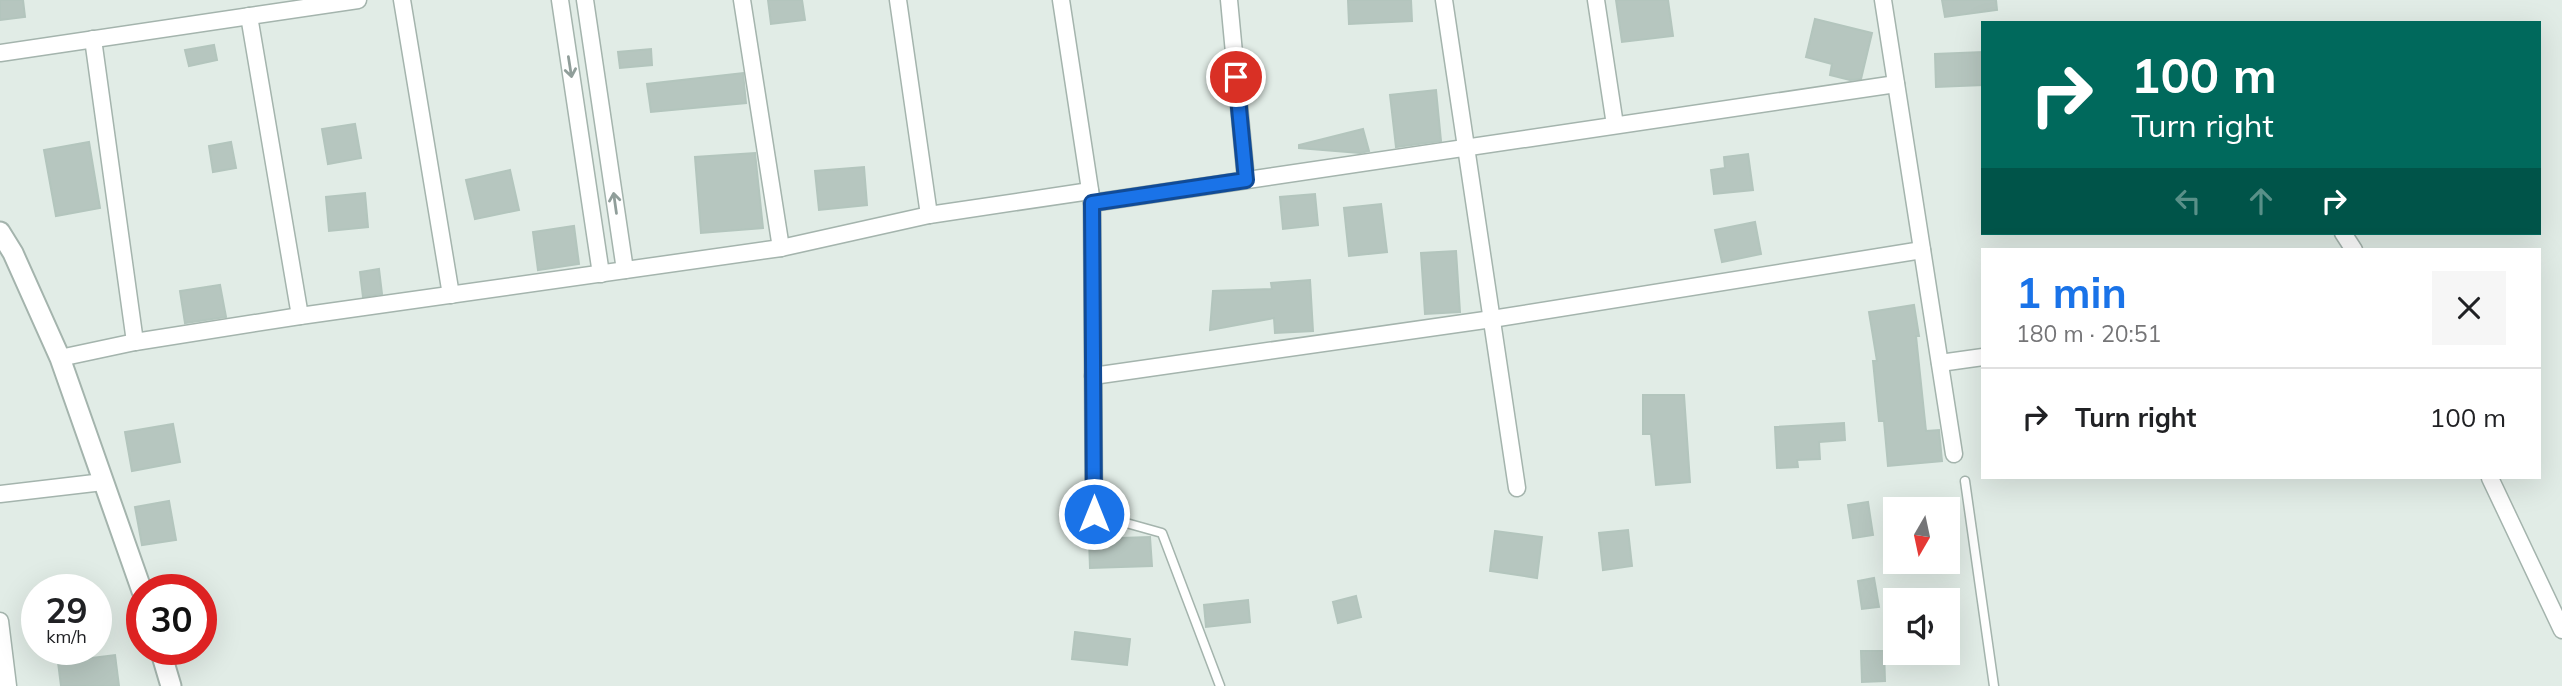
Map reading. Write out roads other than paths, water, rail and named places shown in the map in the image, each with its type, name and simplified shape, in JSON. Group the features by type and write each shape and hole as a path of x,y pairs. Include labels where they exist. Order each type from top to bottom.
{"street":[{"path":"0,53 358,0"},
{"path":"402,0 451,295"},
{"path":"559,0 601,274"},
{"path":"585,0 625,270"},
{"path":"742,0 781,248"},
{"path":"898,0 929,215"},
{"path":"1061,0 1091,197 1094,514"},
{"path":"1229,0 1246,180"},
{"path":"1444,0 1517,488"},
{"path":"1597,0 1615,125"},
{"path":"1883,0 1954,454"},
{"path":"249,16 300,316"},
{"path":"93,39 135,342"},
{"path":"60,358 135,342 300,316 781,248 929,215 1246,180 1896,84"},
{"path":"0,232 13,253 60,358 136,574"},
{"path":"1093,376 1492,318 1922,250"},
{"path":"1940,363 1981,357"},
{"path":"2490,479 2562,630"},
{"path":"0,494 103,482"},
{"path":"0,621 8,686"},
{"path":"165,665 171,686"}],"lane":[{"path":"1965,481 1994,686"},
{"path":"1094,514 1162,533 1220,686"}]}
